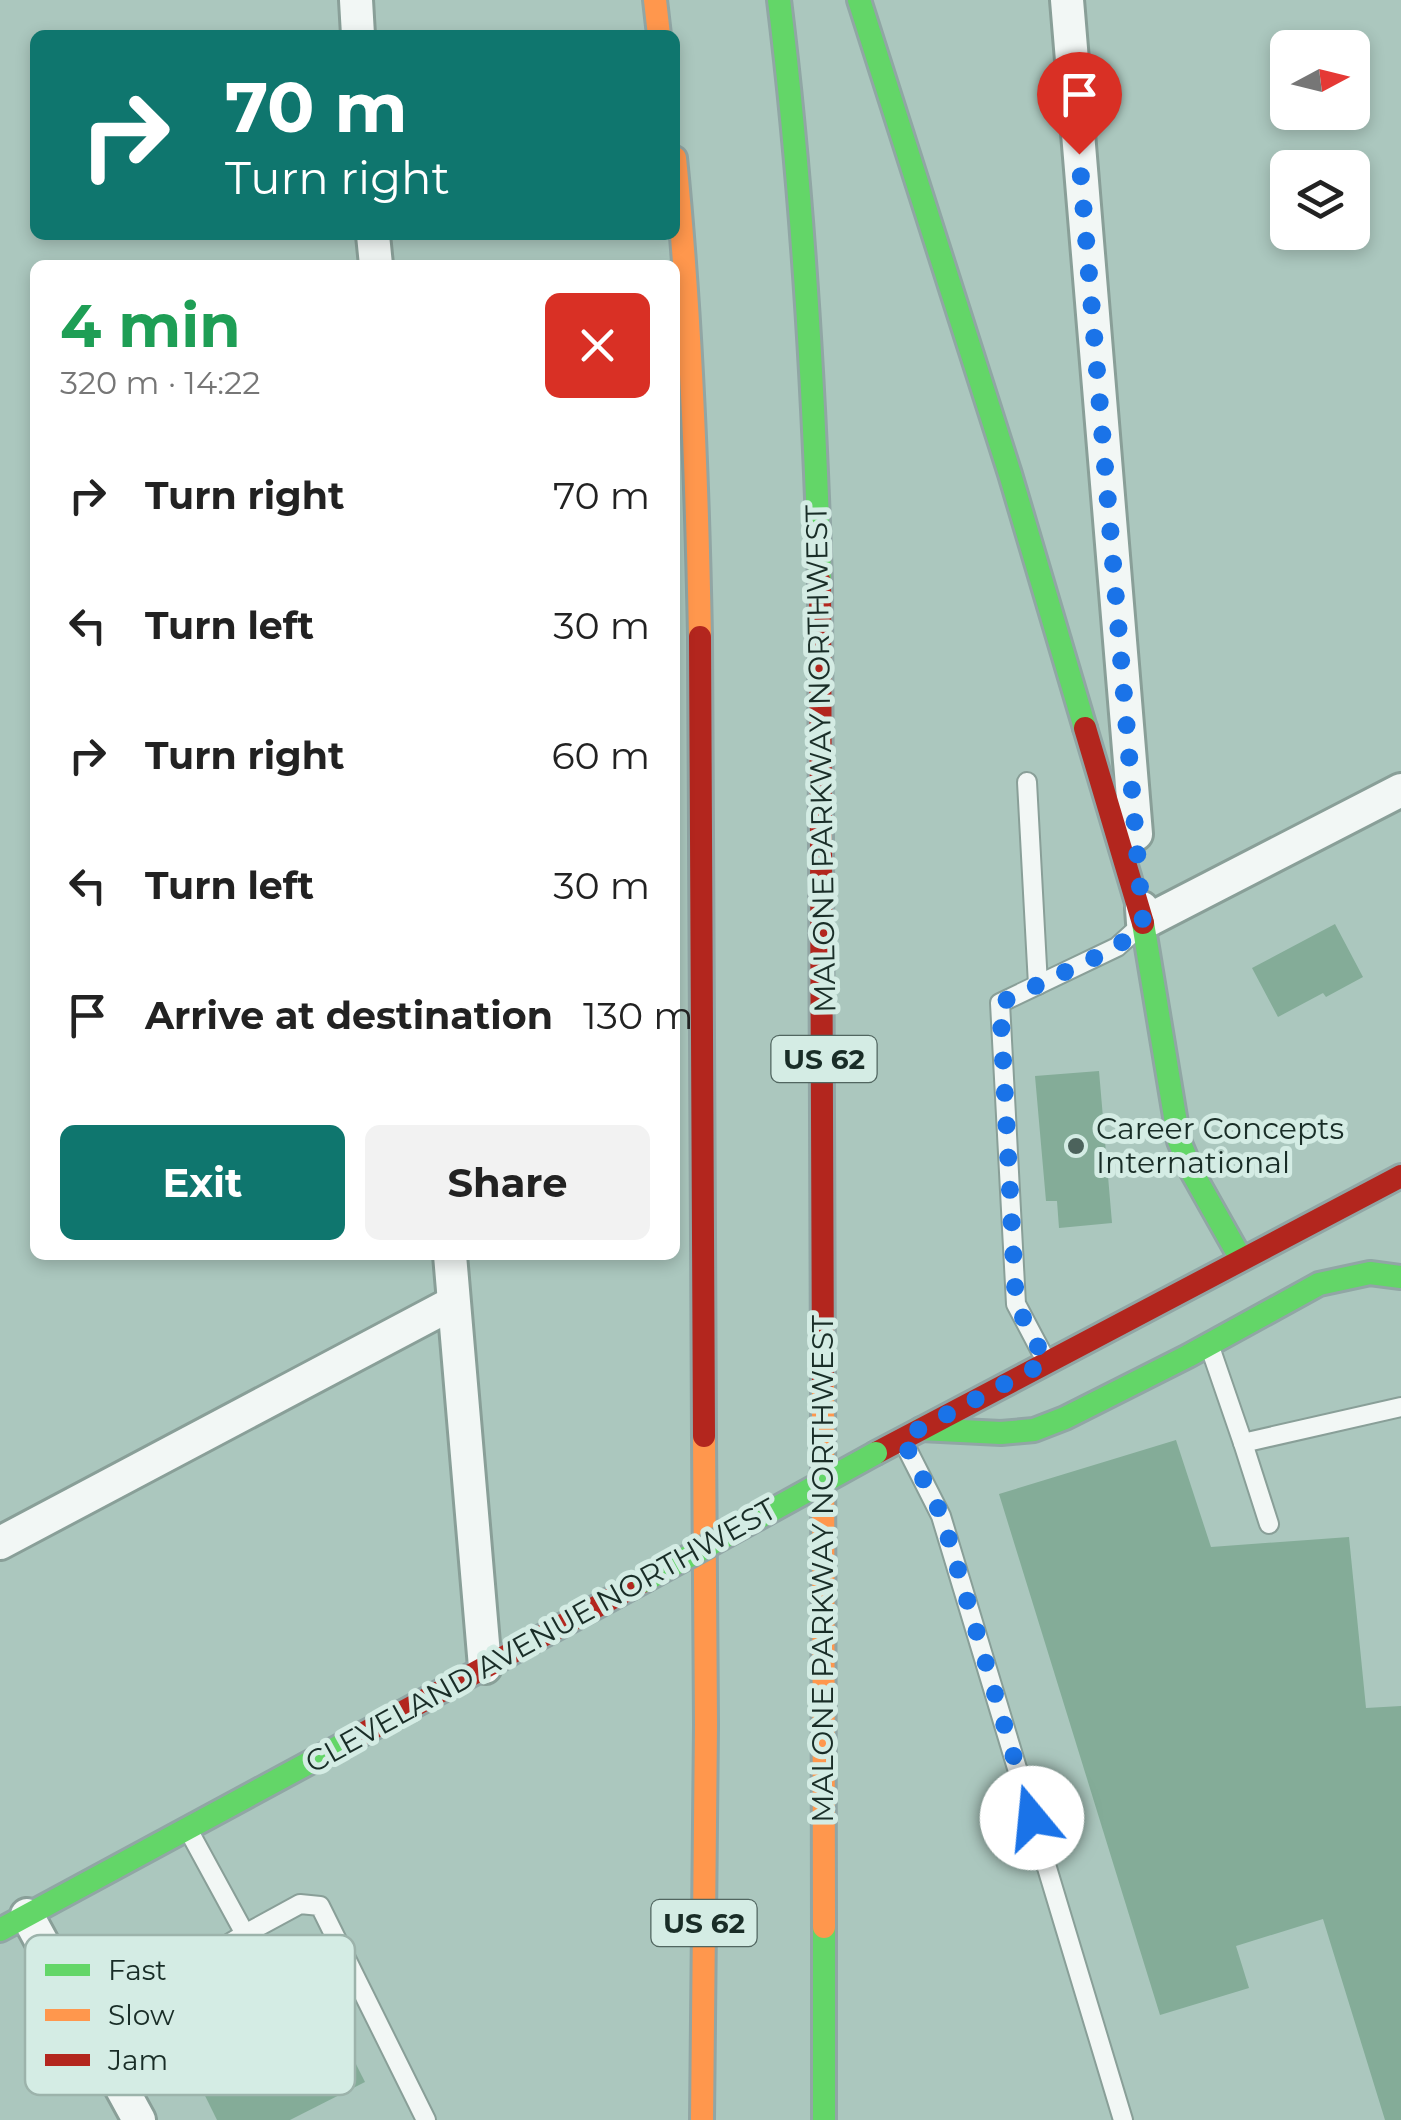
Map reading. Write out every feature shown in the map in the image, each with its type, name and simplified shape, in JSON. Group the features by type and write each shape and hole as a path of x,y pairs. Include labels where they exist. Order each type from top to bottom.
{"main road":[{"path":"654,0 658,30"},
{"name":"MALONE PARKWAY NORTHWEST","path":"778,0 798,154 814,388 822,664 824,2120"},
{"path":"858,0 1015,490 1143,923 1179,1140 1192,1172 1241,1259"},
{"name":"US 62","path":"680,209 695,416 700,648 706,1706 702,2120"},
{"name":"CLEVELAND AVENUE NORTHWEST","path":"14,1922 876,1452 1401,1176"},
{"path":"911,1434 1034,1430 1209,1345 1319,1284 1351,1274 1381,1271 1401,1277"}],"street":[{"path":"356,0 358,30"},
{"path":"1066,0 1143,923 1401,790"},
{"path":"450,1260 485,1667"},
{"path":"0,1543 454,1302"},
{"path":"125,2095 139,2120"}],"lane":[{"path":"1027,782 1038,984"},
{"path":"1046,1362 1016,1304 1000,1003 1117,947 1143,923"},
{"path":"1209,1345 1270,1524"},
{"path":"1243,1443 1401,1408"},
{"path":"911,1434 942,1516 1123,2120"},
{"path":"187,1828 245,1934 300,1904 320,1906 334,1935"},
{"path":"355,1977 426,2120"}],"building":[{"path":"1335,924 1363,977 1278,1017 1252,968"},
{"path":"1099,1071 1112,1223 1059,1228 1057,1201 1046,1201 1035,1076"},
{"path":"1176,1440 1211,1547 1349,1537 1366,1708 1401,1706 1401,2120 1385,2120 1323,1919 1236,1946 1249,1988 1160,2015 999,1494"},
{"path":"355,2062 365,2082 355,2087"},
{"path":"205,2095 339,2095 290,2120 217,2120"}],"traffic: fast":[{"path":"779,0 806,291 820,582"},
{"path":"859,0 1010,474 1085,728"},
{"path":"1143,923 1179,1141 1241,1259"},
{"path":"921,1429 1001,1433 1034,1430 1188,1356 1319,1284 1370,1273 1401,1277"},
{"path":"644,1581 876,1453"},
{"path":"0,1930 353,1739"},
{"path":"824,1927 824,2120"}],"traffic: slow":[{"path":"655,0 658,30"},
{"path":"680,218 692,397 700,637"},
{"path":"823,1381 824,1927"},
{"path":"702,2120 704,1436"}],"traffic: jam":[{"path":"820,582 823,1381"},
{"path":"700,637 704,1436"},
{"path":"1085,728 1143,923"},
{"path":"876,1453 1401,1176"},
{"path":"353,1739 644,1581"}],"place":[{"name":"Career Concepts International","path":"1076,1146"}],"route":[{"path":"1032,1818 942,1516 902,1438 1046,1362 1016,1304 1000,1003 1117,947 1143,923 1079,154"}]}
